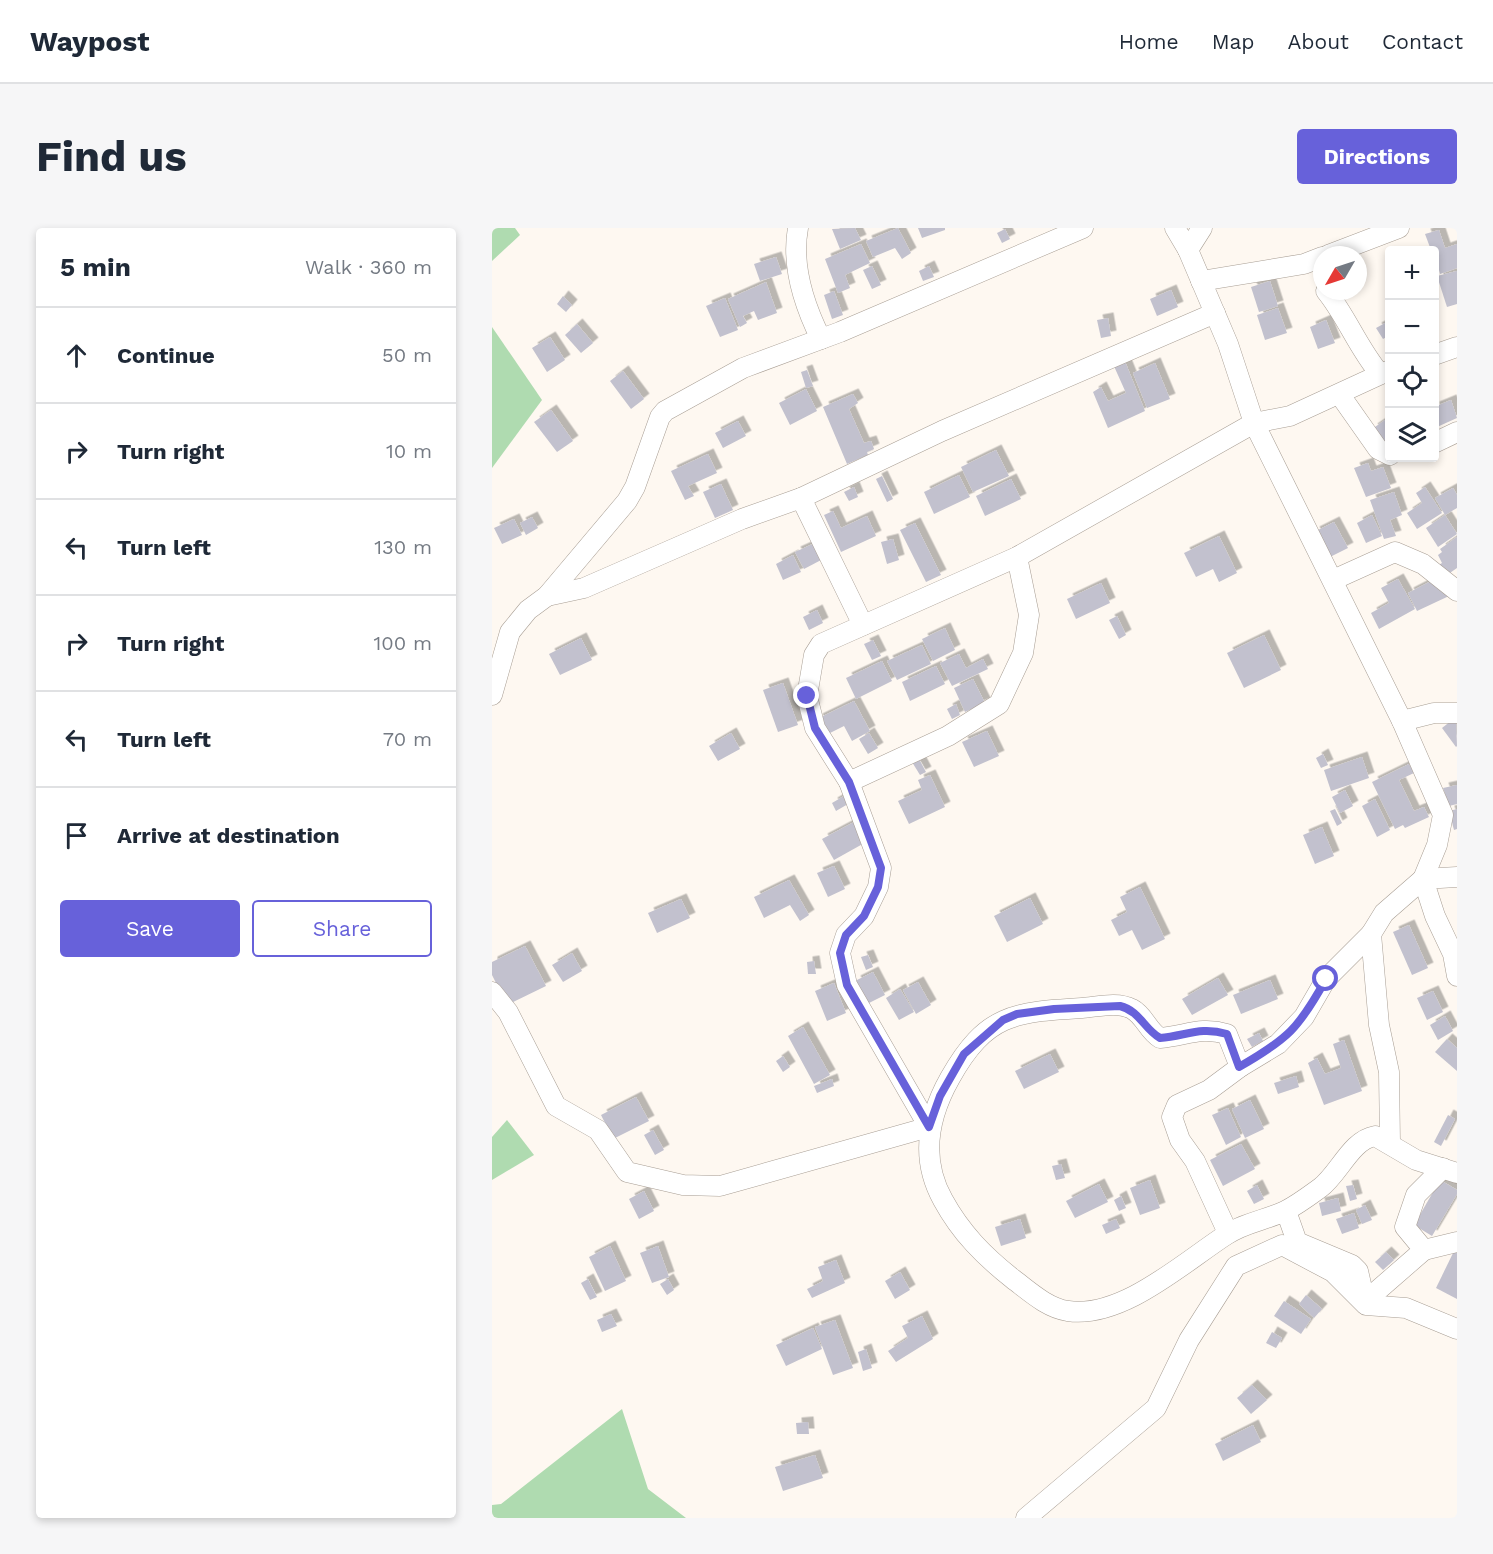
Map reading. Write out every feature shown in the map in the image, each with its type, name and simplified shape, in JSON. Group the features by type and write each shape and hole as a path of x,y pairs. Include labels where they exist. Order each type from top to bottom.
{"street":[{"path":"798,228 795,245 796,270 821,339"},
{"path":"492,695 510,632 528,610 547,596 627,501 639,477 660,417 665,411 743,368 821,339 1050,236 1083,228"},
{"path":"1175,228 1188,250 1228,345 1254,423 1402,721 1443,815 1437,845 1423,879 1384,913 1371,934 1326,979 1304,1017 1278,1044 1239,1067 1209,1090 1177,1105 1172,1117 1180,1140 1196,1161 1228,1233"},
{"path":"1188,250 1202,228"},
{"path":"1352,246 1399,228"},
{"path":"1201,282 1313,261"},
{"path":"929,1127 847,985 840,953 846,935 864,916 878,887 881,868 849,782 815,728 807,696 814,655 821,644 1017,557 1254,423 1290,416 1340,395 1385,372 1360,348 1352,328 1332,300"},
{"path":"547,596 584,588 659,554 801,498 942,431 1215,313"},
{"path":"1437,354 1457,347"},
{"path":"1340,395 1378,449 1385,453"},
{"path":"1439,441 1457,432"},
{"path":"801,498 863,625"},
{"path":"1333,580 1395,552 1423,564 1457,591"},
{"path":"849,782 948,736 999,704 1023,653 1029,615 1017,557"},
{"path":"1402,721 1434,713 1457,712"},
{"path":"1423,879 1457,877"},
{"path":"1423,879 1435,916 1453,954 1457,976"},
{"path":"1371,934 1379,1025 1389,1072 1390,1143"},
{"path":"492,993 508,1012 556,1106 598,1130 627,1172 683,1185 720,1186 929,1127"},
{"path":"1239,1067 1227,1034 1212,1030 1189,1031 1160,1038 1153,1034 1136,1012 1120,1006 1017,1014 992,1027 964,1054 940,1096 929,1127 932,1169 941,1197 957,1226 996,1265 1031,1293 1068,1311 1104,1308 1160,1283 1228,1233 1286,1210 1330,1181 1354,1149 1367,1138 1376,1136 1416,1160 1450,1170"},
{"path":"1424,1250 1405,1227 1416,1195 1450,1170"},
{"path":"1286,1210 1297,1242 1352,1265 1358,1270 1363,1293 1366,1296 1378,1292 1424,1250 1457,1242"},
{"path":"1026,1518 1156,1408 1189,1340 1236,1266 1282,1245 1333,1272 1366,1305 1406,1308 1457,1329"}],"green space":[{"path":"492,228 515,228 520,235 492,261"},
{"path":"492,327 542,400 492,468"},
{"path":"507,1120 534,1155 492,1180 492,1137"},
{"path":"622,1409 648,1489 686,1518 492,1518 492,1505 501,1504"}],"building":[{"path":"855,228 861,240 840,249 832,229"},
{"path":"898,228 911,253 902,259 895,248 873,257 866,241"},
{"path":"918,228 945,228 945,230 922,238"},
{"path":"1005,229 1010,239 1002,243 997,233"},
{"path":"1439,230 1445,248 1457,244 1457,268 1440,274 1439,246 1430,246 1425,234"},
{"path":"861,244 870,263 845,275 850,288 838,293 825,259"},
{"path":"776,257 782,274 760,281 754,264"},
{"path":"872,266 881,285 872,289 863,270"},
{"path":"929,266 934,277 923,281 919,271"},
{"path":"1457,271 1457,304 1447,307 1439,276"},
{"path":"1270,281 1278,306 1259,312 1251,287"},
{"path":"766,282 777,313 758,320 754,311 743,316 747,323 740,327 728,299"},
{"path":"1171,290 1178,307 1157,316 1150,299"},
{"path":"834,291 843,315 832,319 824,295"},
{"path":"563,296 572,305 566,312 557,304"},
{"path":"725,298 738,330 720,337 706,306"},
{"path":"1278,308 1287,333 1265,340 1257,315"},
{"path":"1108,318 1111,336 1101,338 1097,320"},
{"path":"1326,320 1335,343 1318,349 1310,327"},
{"path":"1385,323 1385,338 1383,339 1376,328"},
{"path":"577,324 593,343 581,353 565,335"},
{"path":"550,337 565,360 547,372 532,348"},
{"path":"1124,359 1145,411 1108,428 1093,392 1101,387 1108,401 1126,393 1113,364"},
{"path":"1155,363 1170,399 1147,408 1133,373"},
{"path":"807,370 813,386 806,388 801,372"},
{"path":"623,371 644,399 631,409 610,381"},
{"path":"806,389 817,411 790,425 779,403"},
{"path":"853,394 858,403 849,409 864,443 871,441 874,449 867,452 868,455 847,464 823,407"},
{"path":"1451,400 1457,418 1439,426 1439,405"},
{"path":"551,410 573,441 557,452 534,422"},
{"path":"1385,420 1385,443 1372,429"},
{"path":"738,421 746,436 723,448 715,433"},
{"path":"996,450 1009,476 973,492 961,467"},
{"path":"708,454 717,473 688,486 694,496 685,500 671,471"},
{"path":"1368,463 1371,471 1383,467 1391,488 1366,497 1354,468"},
{"path":"959,475 970,497 934,514 924,492"},
{"path":"882,476 893,499 887,502 876,479"},
{"path":"1011,479 1021,499 985,516 976,496"},
{"path":"721,484 733,510 715,518 703,492"},
{"path":"854,487 858,497 849,501 844,492"},
{"path":"1425,487 1442,513 1417,529 1407,513 1422,503 1416,493"},
{"path":"1453,488 1457,495 1457,508 1445,515 1435,498"},
{"path":"1394,492 1402,515 1390,520 1396,536 1384,539 1370,500"},
{"path":"833,511 841,528 867,516 876,536 841,552 824,515"},
{"path":"1372,515 1382,536 1366,543 1357,523"},
{"path":"1445,515 1457,534 1438,547 1426,528"},
{"path":"532,517 538,528 526,535 520,523"},
{"path":"514,519 522,535 502,544 494,528"},
{"path":"1334,522 1348,548 1328,558 1314,532"},
{"path":"915,523 941,575 926,582 900,530"},
{"path":"1219,536 1237,573 1219,582 1213,569 1196,577 1184,553"},
{"path":"1457,537 1457,568 1444,577 1437,566 1442,563 1438,555 1442,552 1440,549"},
{"path":"893,539 899,560 887,564 881,542"},
{"path":"815,543 823,559 804,569 795,552"},
{"path":"793,555 801,572 783,580 776,564"},
{"path":"1439,577 1449,596 1417,611 1408,593"},
{"path":"1398,579 1415,609 1379,629 1371,613 1389,603 1381,588"},
{"path":"1101,583 1110,603 1076,619 1067,599"},
{"path":"817,610 823,623 809,630 803,617"},
{"path":"1117,616 1126,635 1119,639 1109,620"},
{"path":"945,628 955,650 933,661 922,639"},
{"path":"1264,635 1281,670 1244,688 1227,653"},
{"path":"581,638 592,660 560,675 549,654"},
{"path":"873,640 881,656 872,660 864,644"},
{"path":"922,645 931,664 897,680 887,661"},
{"path":"959,654 966,668 983,659 988,669 952,686 940,663"},
{"path":"882,661 892,681 856,699 846,678"},
{"path":"936,666 945,684 910,701 902,682"},
{"path":"973,679 985,703 965,712 954,688"},
{"path":"783,683 798,725 778,732 763,690"},
{"path":"854,701 870,731 852,741 844,726 826,735 817,719"},
{"path":"956,704 960,715 952,719 947,709"},
{"path":"1456,717 1457,746 1456,747 1442,728"},
{"path":"987,731 999,756 974,767 962,742"},
{"path":"731,733 740,749 718,761 709,746"},
{"path":"869,733 878,748 868,754 859,739"},
{"path":"1323,754 1328,765 1321,768 1316,758"},
{"path":"1362,757 1369,778 1331,791 1324,770"},
{"path":"919,759 926,772 920,775 912,762"},
{"path":"1409,764 1414,773 1399,780 1414,811 1424,807 1429,817 1405,828 1403,825 1395,829 1372,782"},
{"path":"930,775 945,807 909,824 898,801 922,790 918,780"},
{"path":"1457,785 1457,804 1449,806 1443,788"},
{"path":"1345,790 1353,806 1340,813 1332,797"},
{"path":"844,796 848,804 836,811 832,803"},
{"path":"1375,799 1390,830 1377,837 1362,806"},
{"path":"1335,809 1342,823 1337,826 1330,811"},
{"path":"1457,809 1457,829 1454,830 1449,811"},
{"path":"856,821 868,841 834,860 822,839"},
{"path":"1322,827 1334,856 1315,864 1303,835"},
{"path":"834,866 845,889 828,897 817,873"},
{"path":"789,880 809,915 800,921 790,905 764,918 754,897"},
{"path":"1140,887 1165,939 1142,950 1132,930 1119,936 1111,920 1127,912 1120,897"},
{"path":"1030,898 1043,924 1007,942 994,916"},
{"path":"681,899 690,918 657,933 648,913"},
{"path":"1409,925 1428,968 1412,975 1393,932"},
{"path":"525,946 546,986 507,1005 492,975 492,962"},
{"path":"572,953 582,971 563,982 552,965"},
{"path":"868,955 873,967 866,970 861,957"},
{"path":"814,961 816,974 808,974 807,962"},
{"path":"873,972 885,995 867,1004 855,981"},
{"path":"1218,978 1228,995 1192,1015 1182,999"},
{"path":"1270,980 1278,999 1241,1014 1233,995"},
{"path":"918,982 931,1005 916,1014 903,990"},
{"path":"834,983 846,1013 827,1021 815,991"},
{"path":"900,989 914,1012 899,1020 886,998"},
{"path":"1433,991 1443,1012 1427,1020 1417,998"},
{"path":"1445,1016 1453,1031 1438,1040 1430,1025"},
{"path":"803,1027 830,1075 814,1084 788,1036"},
{"path":"1259,1033 1263,1041 1252,1047 1247,1039"},
{"path":"1447,1039 1457,1048 1457,1071 1435,1052"},
{"path":"1344,1040 1362,1091 1324,1105 1308,1063 1317,1058 1325,1074 1341,1068 1333,1044"},
{"path":"1050,1054 1059,1072 1024,1089 1015,1071"},
{"path":"783,1056 790,1067 783,1072 776,1061"},
{"path":"1296,1076 1299,1087 1278,1094 1274,1083"},
{"path":"832,1079 834,1086 817,1093 814,1086"},
{"path":"636,1097 649,1121 613,1139 601,1115"},
{"path":"1250,1100 1264,1129 1245,1138 1232,1109"},
{"path":"1228,1108 1241,1137 1226,1145 1212,1115"},
{"path":"1448,1115 1455,1119 1441,1146 1434,1142"},
{"path":"653,1130 664,1150 655,1155 644,1135"},
{"path":"1241,1144 1255,1169 1223,1186 1210,1160"},
{"path":"1061,1164 1065,1178 1056,1180 1052,1166"},
{"path":"1150,1180 1160,1208 1140,1215 1130,1188"},
{"path":"1440,1180 1457,1190 1457,1194 1432,1236 1414,1225"},
{"path":"1099,1184 1108,1202 1075,1218 1066,1201"},
{"path":"1257,1185 1264,1199 1254,1204 1247,1191"},
{"path":"1353,1185 1357,1199 1350,1201 1346,1186"},
{"path":"644,1191 654,1211 639,1219 629,1199"},
{"path":"1121,1196 1126,1208 1119,1211 1114,1200"},
{"path":"1338,1198 1341,1211 1322,1216 1319,1203"},
{"path":"1365,1205 1372,1220 1362,1224 1356,1210"},
{"path":"1354,1213 1359,1228 1342,1234 1336,1219"},
{"path":"1020,1219 1026,1238 1001,1246 995,1227"},
{"path":"1116,1219 1120,1228 1106,1234 1102,1225"},
{"path":"610,1246 626,1281 605,1291 589,1257"},
{"path":"658,1246 669,1277 652,1283 640,1253"},
{"path":"1455,1249 1457,1250 1457,1299 1436,1288"},
{"path":"1386,1252 1394,1260 1383,1270 1375,1262"},
{"path":"836,1260 845,1283 812,1298 807,1289 823,1281 818,1267"},
{"path":"900,1272 910,1290 895,1299 885,1281"},
{"path":"588,1279 597,1297 590,1300 581,1283"},
{"path":"668,1279 674,1290 667,1295 660,1284"},
{"path":"1306,1295 1322,1309 1314,1318 1299,1304"},
{"path":"1284,1301 1311,1319 1301,1334 1274,1316"},
{"path":"611,1314 617,1326 602,1332 597,1320"},
{"path":"922,1316 933,1339 896,1362 888,1351 908,1338 902,1326"},
{"path":"835,1320 853,1368 833,1375 815,1327"},
{"path":"813,1328 822,1349 786,1366 776,1345"},
{"path":"1272,1332 1282,1338 1276,1348 1266,1343"},
{"path":"866,1349 872,1368 863,1371 858,1352"},
{"path":"1252,1385 1267,1400 1251,1414 1237,1398"},
{"path":"808,1422 809,1434 797,1434 796,1423"},
{"path":"1253,1425 1261,1442 1223,1461 1215,1444"},
{"path":"815,1455 823,1478 783,1491 775,1467"}],"route":[{"path":"807,696 815,728 849,782 881,868 878,887 864,916 846,935 840,953 847,985 929,1127 940,1096 964,1054 992,1027 1017,1014 1109,1005 1131,1008 1153,1034 1160,1038 1189,1031 1212,1030 1227,1034 1239,1067 1278,1044 1304,1017 1326,979"}]}
